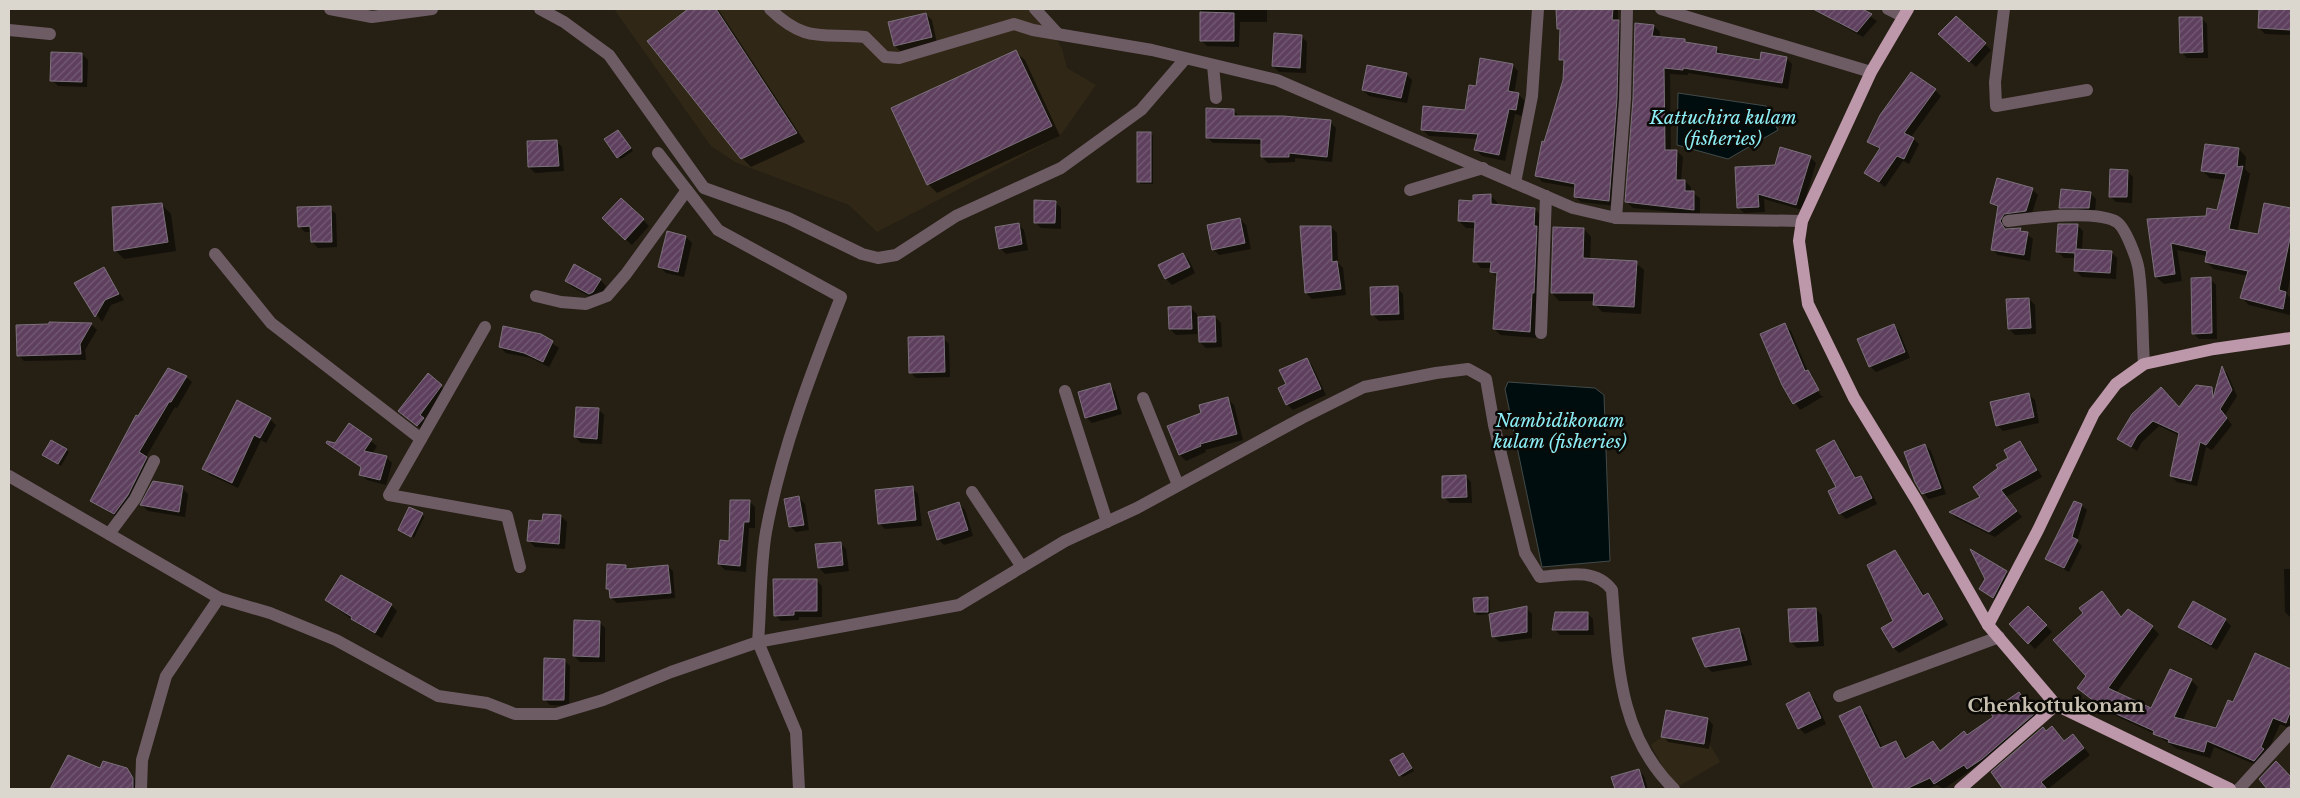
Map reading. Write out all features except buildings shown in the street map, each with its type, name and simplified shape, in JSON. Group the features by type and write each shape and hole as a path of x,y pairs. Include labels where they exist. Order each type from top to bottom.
{"main road":[{"path":"1905,13 1871,72 1802,221 1799,241 1808,304 1854,398 1917,501 1988,625 2056,705 2230,789"},
{"path":"1988,625 2038,530 2094,413 2116,384 2144,364 2214,349 2291,338"},
{"path":"1960,789 2056,705"}],"street":[{"path":"330,9 372,17 432,9"},
{"path":"540,9 564,22 609,55 704,188 788,218 862,254 878,258 896,255 956,216 1061,168 1141,110 1185,60"},
{"path":"770,9 785,24 810,35 866,37 885,57 899,58 1014,24 1058,34 1152,50 1185,60 1277,80 1574,208 1616,218 1802,221"},
{"path":"1035,9 1058,34"},
{"path":"1515,182 1532,96 1538,9"},
{"path":"1616,218 1624,98 1627,9"},
{"path":"1661,9 1871,72"},
{"path":"1888,9 1905,13"},
{"path":"2004,9 1995,82 1996,106 2088,90"},
{"path":"9,30 50,34"},
{"path":"1213,65 1216,98"},
{"path":"658,153 718,230 841,297 810,378 778,483 766,533 758,642 796,732 799,789"},
{"path":"1410,190 1482,168"},
{"path":"536,296 561,302 586,304 607,296 626,274 687,190"},
{"path":"1541,333 1546,196"},
{"path":"2008,221 2059,216 2105,218 2116,221 2123,227 2139,270 2144,364"},
{"path":"215,254 271,323 421,439"},
{"path":"486,327 389,495 508,516 520,567"},
{"path":"9,476 219,598 270,613 336,640 438,696 487,704 514,714 556,714 584,706 671,672 758,642 959,605 1065,541 1178,486 1302,418 1364,387 1436,373 1468,369 1486,379 1494,425 1525,553 1540,578 1586,574 1605,581 1612,590 1624,702 1633,731 1663,778 1674,789"},
{"path":"1065,391 1107,522"},
{"path":"1143,398 1178,486"},
{"path":"109,534 134,499 154,461"},
{"path":"972,492 1022,567"},
{"path":"140,789 142,760 166,676 219,598"},
{"path":"1839,696 1999,637"},
{"path":"2239,789 2291,732"}],"shaded area":[{"path":"614,9 1040,9 1062,49 1067,68 1096,85 1060,136 877,232 849,205 735,162 711,146"},
{"path":"1692,714 1720,762 1674,789 1651,745"}],"water":[{"name":"Kattuchira kulam (fisheries)","path":"1678,93 1766,106 1778,130 1728,159 1677,145"},
{"name":"Nambidikonam kulam (fisheries)","path":"1508,382 1595,388 1604,395 1610,561 1542,567 1505,389"}],"district":[{"name":"Chenkottukonam","path":"2056,705"}]}
